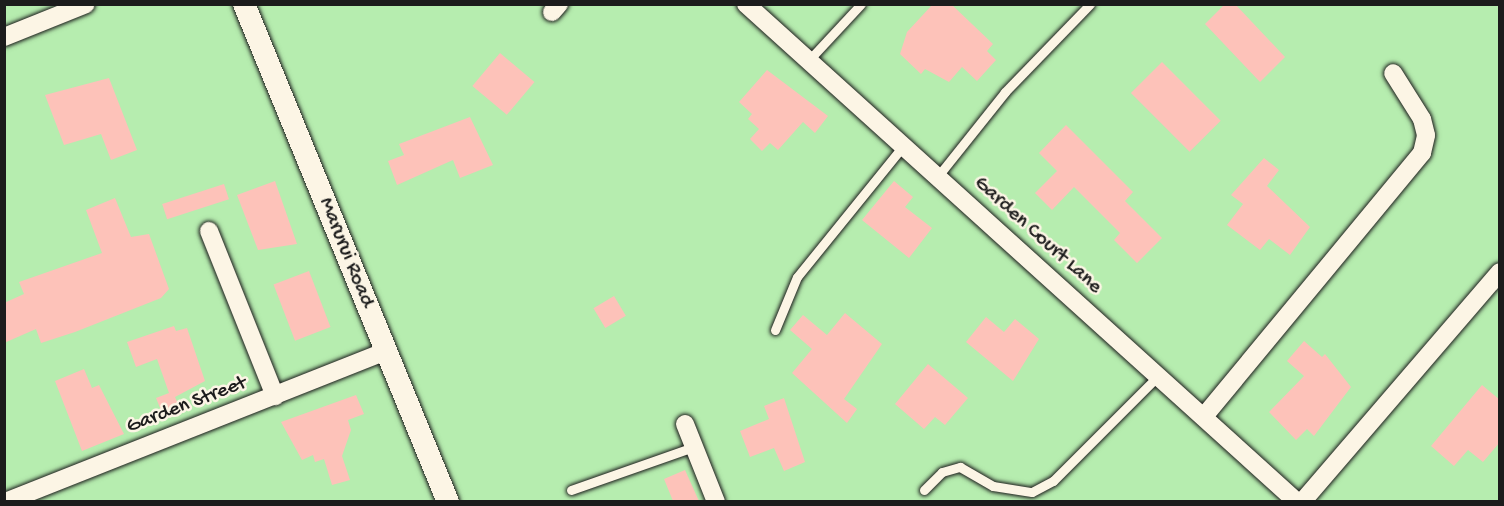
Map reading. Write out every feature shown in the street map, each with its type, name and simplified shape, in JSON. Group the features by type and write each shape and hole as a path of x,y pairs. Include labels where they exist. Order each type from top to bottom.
{"street":[{"path":"4,37 86,4"},
{"name":"Marurui Road","path":"244,4 448,501"},
{"name":"Garden Court Lane","path":"746,4 1159,375 1206,414 1297,501"},
{"path":"1206,414 1422,153 1426,135 1422,119 1393,72"},
{"path":"209,231 275,396"},
{"path":"1302,501 1500,273"},
{"name":"Garden Street","path":"5,501 386,351"},
{"path":"685,424 716,501"}],"lane":[{"path":"809,60 861,4"},
{"path":"938,176 1005,92 1090,4"},
{"path":"776,330 797,278 904,145"},
{"path":"924,490 942,472 960,467 993,486 1032,492 1053,482 1159,375"},
{"path":"571,490 693,447"}],"green space":[{"path":"5,5 1499,5 1499,501 5,501"}],"building":[{"path":"933,4 951,4 993,44 987,51 996,60 977,81 962,67 949,82 925,69 921,74 900,54 907,32"},
{"path":"1225,4 1235,4 1285,57 1260,82 1205,24"},
{"path":"500,53 534,82 507,115 472,86"},
{"path":"1162,62 1221,121 1190,152 1131,93"},
{"path":"767,70 828,116 815,133 803,122 778,150 770,143 762,151 750,139 759,129 748,119 752,114 739,102"},
{"path":"109,78 137,150 111,160 101,134 64,145 45,95"},
{"path":"470,117 493,165 460,178 453,160 397,185 388,161 404,155 399,144"},
{"path":"1066,125 1133,192 1125,201 1162,238 1137,263 1114,240 1120,233 1074,187 1052,210 1035,193 1057,171 1039,153"},
{"path":"1264,158 1279,170 1267,186 1310,227 1290,255 1269,239 1260,250 1227,225 1243,204 1231,195"},
{"path":"275,181 297,244 258,250 237,195"},
{"path":"894,181 913,197 905,207 932,228 909,258 862,220"},
{"path":"224,184 229,199 167,219 162,204"},
{"path":"115,198 131,237 149,234 169,289 161,298 75,332 41,343 36,329 4,343 4,303 24,294 19,282 102,253 86,210"},
{"path":"309,271 331,327 295,341 274,285"},
{"path":"614,296 626,316 605,328 593,308"},
{"path":"845,313 882,344 844,399 857,409 847,423 792,373 812,349 790,330 803,315 827,335"},
{"path":"986,317 1004,332 1015,319 1039,339 1013,381 966,342"},
{"path":"174,326 176,331 187,328 205,381 175,397 180,408 163,415 156,398 169,393 157,359 136,367 127,342"},
{"path":"1304,341 1322,357 1325,354 1351,387 1314,436 1307,429 1296,440 1269,412 1304,376 1287,361"},
{"path":"928,364 968,398 945,425 935,417 924,429 895,404"},
{"path":"84,369 92,388 99,385 124,434 82,451 55,381"},
{"path":"1482,385 1500,400 1500,442 1483,462 1468,450 1454,466 1431,446"},
{"path":"356,395 364,414 348,420 351,430 342,456 350,480 332,485 324,459 315,462 313,455 302,460 281,422"},
{"path":"784,398 805,462 784,471 774,448 750,457 740,431 769,419 764,406"},
{"path":"685,470 699,501 673,501 664,479"}]}
